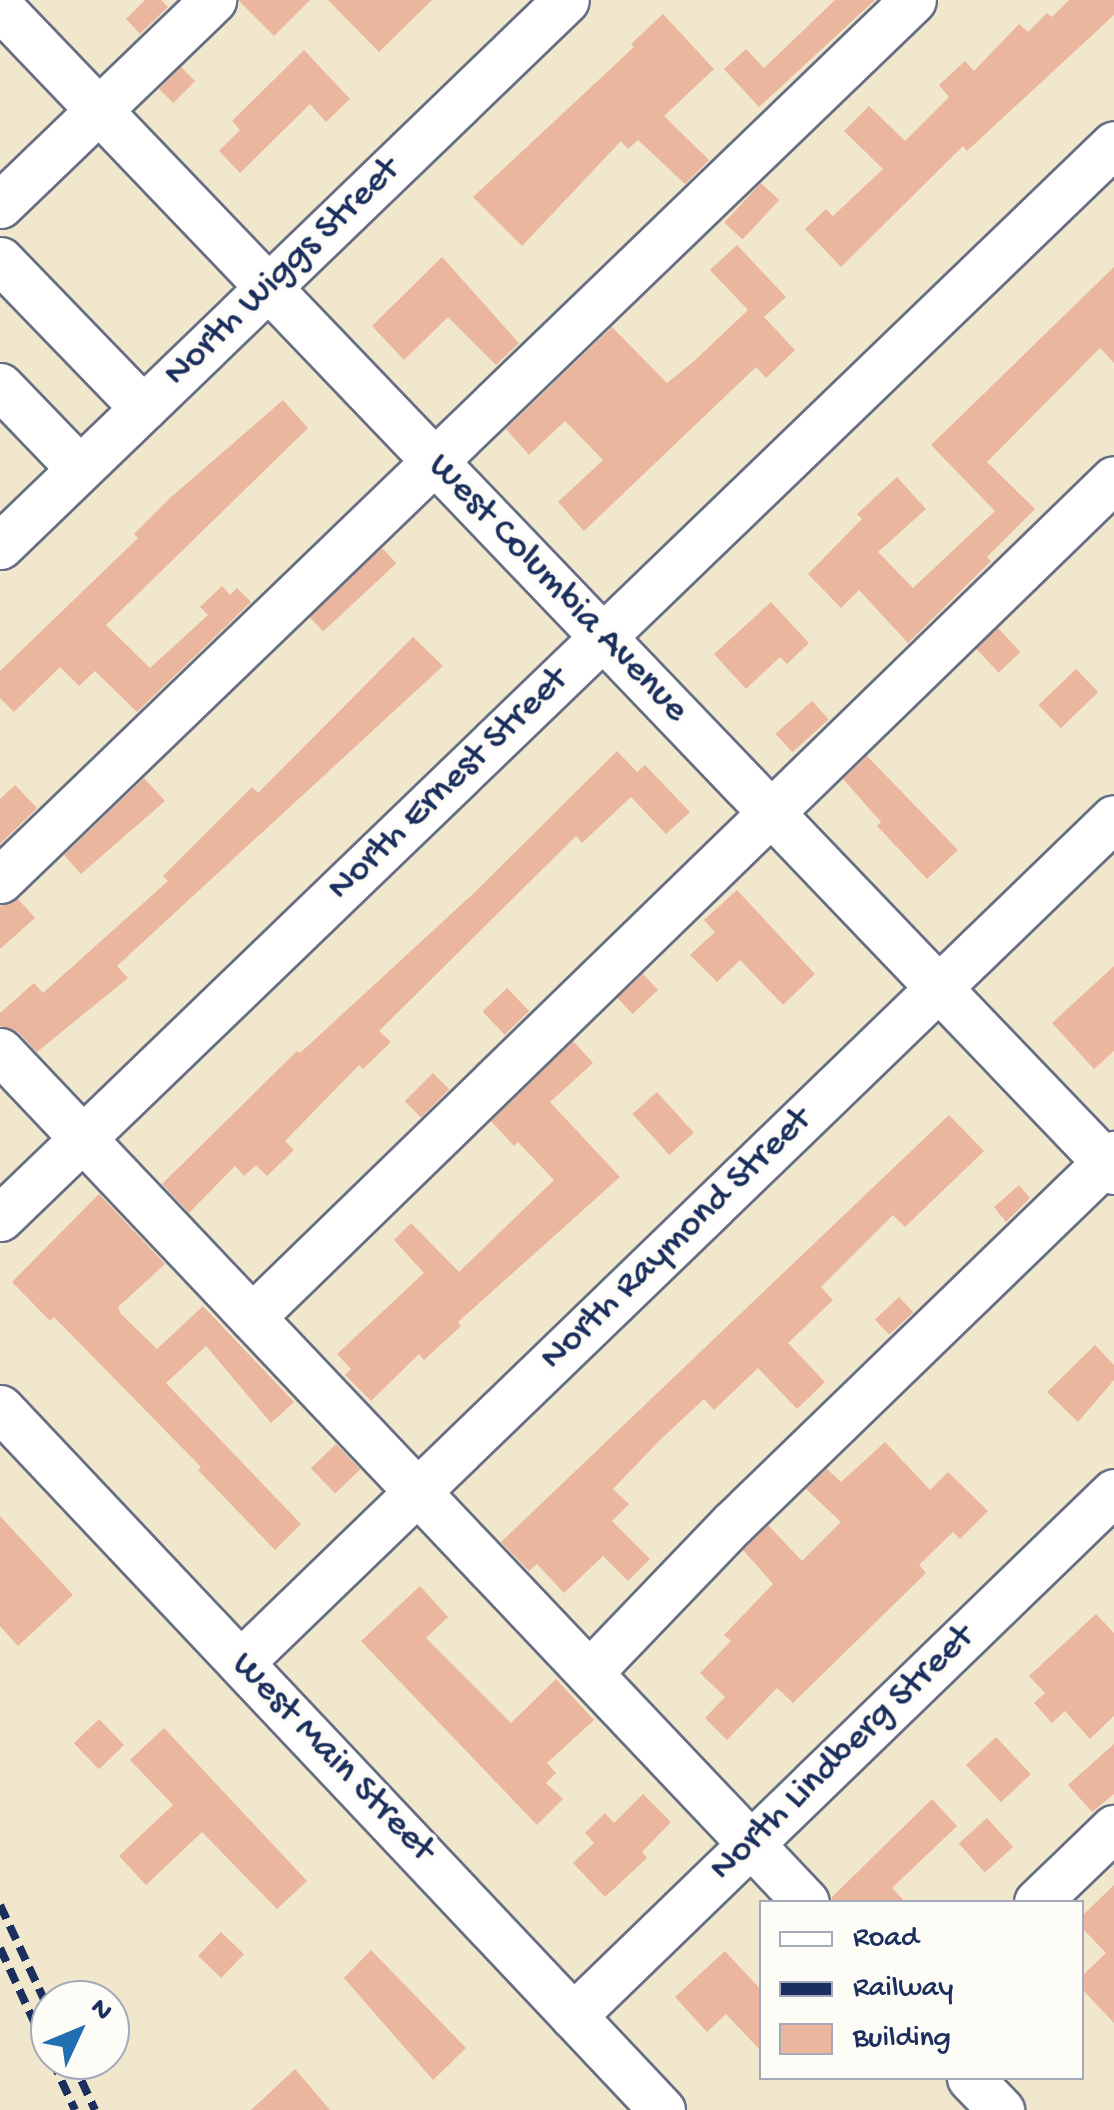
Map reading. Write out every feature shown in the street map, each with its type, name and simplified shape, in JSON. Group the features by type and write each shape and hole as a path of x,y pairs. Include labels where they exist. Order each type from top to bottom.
{"street":[{"path":"0,206 212,0"},
{"name":"North Wiggs Street","path":"0,545 566,0"},
{"path":"0,880 913,0"},
{"name":"West Columbia Avenue","path":"0,8 938,988 1111,1163"},
{"name":"North Ernest Street","path":"0,1218 1114,144"},
{"path":"0,260 143,408"},
{"path":"0,386 80,469"},
{"path":"252,1318 1114,479"},
{"name":"North Raymond Street","path":"241,1662 1114,818"},
{"path":"0,1051 804,1900"},
{"path":"589,1672 732,1524 1111,1163"},
{"name":"West Main Street","path":"0,1408 662,2110"},
{"name":"North Lindberg Street","path":"572,2016 1114,1492"},
{"path":"1040,1900 1114,1828"},
{"path":"972,2080 1001,2110"}],"building":[{"path":"145,0 161,0 168,7 140,34 126,19"},
{"path":"238,0 310,0 274,36"},
{"path":"328,0 432,0 379,52"},
{"path":"835,0 875,0 759,107 724,69 746,49 764,68"},
{"path":"1069,0 1114,0 1114,15 967,151 963,146 841,267 805,229 826,209 833,216 883,169 844,131 869,106 905,141 949,97 939,85 965,61 974,71 1019,24 1028,32 1047,13 1052,17"},
{"path":"663,14 714,69 664,116 709,160 685,184 638,140 628,149 621,141 522,246 473,197 634,47 631,44"},
{"path":"304,50 350,99 326,122 310,104 240,173 219,151 240,130 232,121"},
{"path":"181,67 195,81 173,103 159,89"},
{"path":"761,183 779,200 742,240 724,222"},
{"path":"737,245 786,297 764,317 795,350 766,378 756,367 584,531 558,502 603,460 565,421 529,455 506,429 612,327 667,383 748,310 710,270"},
{"path":"442,257 519,343 496,365 448,317 404,360 372,326"},
{"path":"1114,267 1114,363 1100,348 987,462 1035,509 987,557 991,561 908,643 859,590 841,608 808,574 862,519 857,514 897,477 926,509 878,552 913,588 995,511 931,445"},
{"path":"283,400 308,428 106,625 150,668 208,615 200,607 222,586 230,595 237,588 251,602 137,712 95,671 79,686 60,667 14,712 0,698 0,671 138,538 134,534 170,498"},
{"path":"382,548 396,563 323,632 309,616"},
{"path":"771,602 809,643 787,664 780,657 746,689 714,654"},
{"path":"998,628 1021,652 999,673 976,648"},
{"path":"413,637 443,666 117,966 128,978 37,1052 18,1032 0,1026 0,1013 34,983 43,993 168,881 163,876 252,787 258,793"},
{"path":"1076,669 1098,692 1061,728 1039,705"},
{"path":"812,701 829,720 792,752 776,734"},
{"path":"617,751 637,772 645,765 690,812 666,834 631,797 582,843 576,836 379,1031 391,1042 363,1069 359,1065 285,1141 294,1150 267,1176 256,1165 244,1176 235,1166 189,1213 162,1184 297,1051 300,1053 475,892"},
{"path":"867,756 958,850 927,879 877,826 881,822 843,779"},
{"path":"144,778 165,801 81,874 64,855"},
{"path":"15,785 37,808 0,844 0,799"},
{"path":"737,890 815,974 783,1005 740,960 717,982 690,955 715,932 704,920"},
{"path":"18,899 35,918 0,949 0,906"},
{"path":"1114,966 1114,1051 1094,1069 1052,1023"},
{"path":"643,974 658,990 632,1014 617,998"},
{"path":"507,988 529,1011 505,1035 483,1012"},
{"path":"573,1041 593,1063 550,1102 620,1177 458,1322 461,1326 424,1360 419,1354 371,1401 345,1375 351,1369 337,1354 424,1273 394,1240 411,1223 459,1272 554,1180 518,1142 514,1146 491,1121"},
{"path":"433,1073 449,1089 421,1118 405,1101"},
{"path":"657,1092 694,1133 669,1155 632,1114"},
{"path":"949,1115 984,1151 905,1227 893,1215 821,1287 833,1300 788,1343 825,1382 797,1409 758,1368 714,1410 704,1399 660,1440 613,1489 629,1504 612,1521 650,1559 628,1581 603,1556 564,1593 537,1564 529,1571 501,1542"},
{"path":"1019,1185 1030,1198 1006,1222 994,1207"},
{"path":"99,1194 165,1264 118,1307 121,1314 157,1349 203,1306 294,1402 271,1423 206,1346 166,1383 301,1524 275,1550 198,1470 201,1467 54,1317 50,1321 12,1282"},
{"path":"899,1297 913,1312 889,1335 875,1320"},
{"path":"1095,1345 1114,1365 1114,1380 1078,1422 1047,1392"},
{"path":"885,1442 930,1490 948,1472 988,1511 960,1539 953,1532 919,1565 926,1573 793,1703 777,1688 727,1740 705,1718 725,1697 700,1673 731,1641 724,1635 773,1584 743,1550 768,1525 802,1561 841,1522 806,1489 827,1469 841,1482"},
{"path":"336,1444 360,1469 335,1493 311,1468"},
{"path":"0,1516 73,1595 18,1646 0,1626"},
{"path":"420,1586 448,1617 426,1638 511,1723 556,1679 594,1720 547,1763 556,1773 546,1783 563,1799 537,1825 361,1641"},
{"path":"1096,1614 1114,1633 1114,1716 1090,1739 1065,1711 1052,1723 1034,1703 1045,1693 1029,1676"},
{"path":"99,1719 124,1745 99,1769 74,1743"},
{"path":"164,1728 307,1881 277,1909 202,1832 146,1885 119,1856 173,1805 130,1760"},
{"path":"996,1737 1031,1774 1001,1802 966,1765"},
{"path":"1114,1744 1114,1794 1092,1812 1068,1785"},
{"path":"643,1794 671,1822 642,1852 647,1858 605,1897 573,1863 594,1843 585,1833 605,1813 614,1823"},
{"path":"932,1799 957,1826 892,1888 903,1900 831,1900"},
{"path":"987,1818 1013,1847 985,1872 959,1843"},
{"path":"1114,1885 1114,2023 1084,1991 1084,1974 1106,1953 1084,1930 1084,1914"},
{"path":"221,1932 244,1954 221,1978 198,1956"},
{"path":"371,1950 466,2048 433,2080 344,1978"},
{"path":"725,1951 759,1988 759,2049 726,2014 707,2032 675,1997"},
{"path":"295,2069 330,2110 251,2110"}],"railway":[{"path":"0,1905 35,1980"},
{"path":"0,1948 30,2013"},
{"path":"61,2080 75,2110"},
{"path":"81,2080 95,2110"}]}
